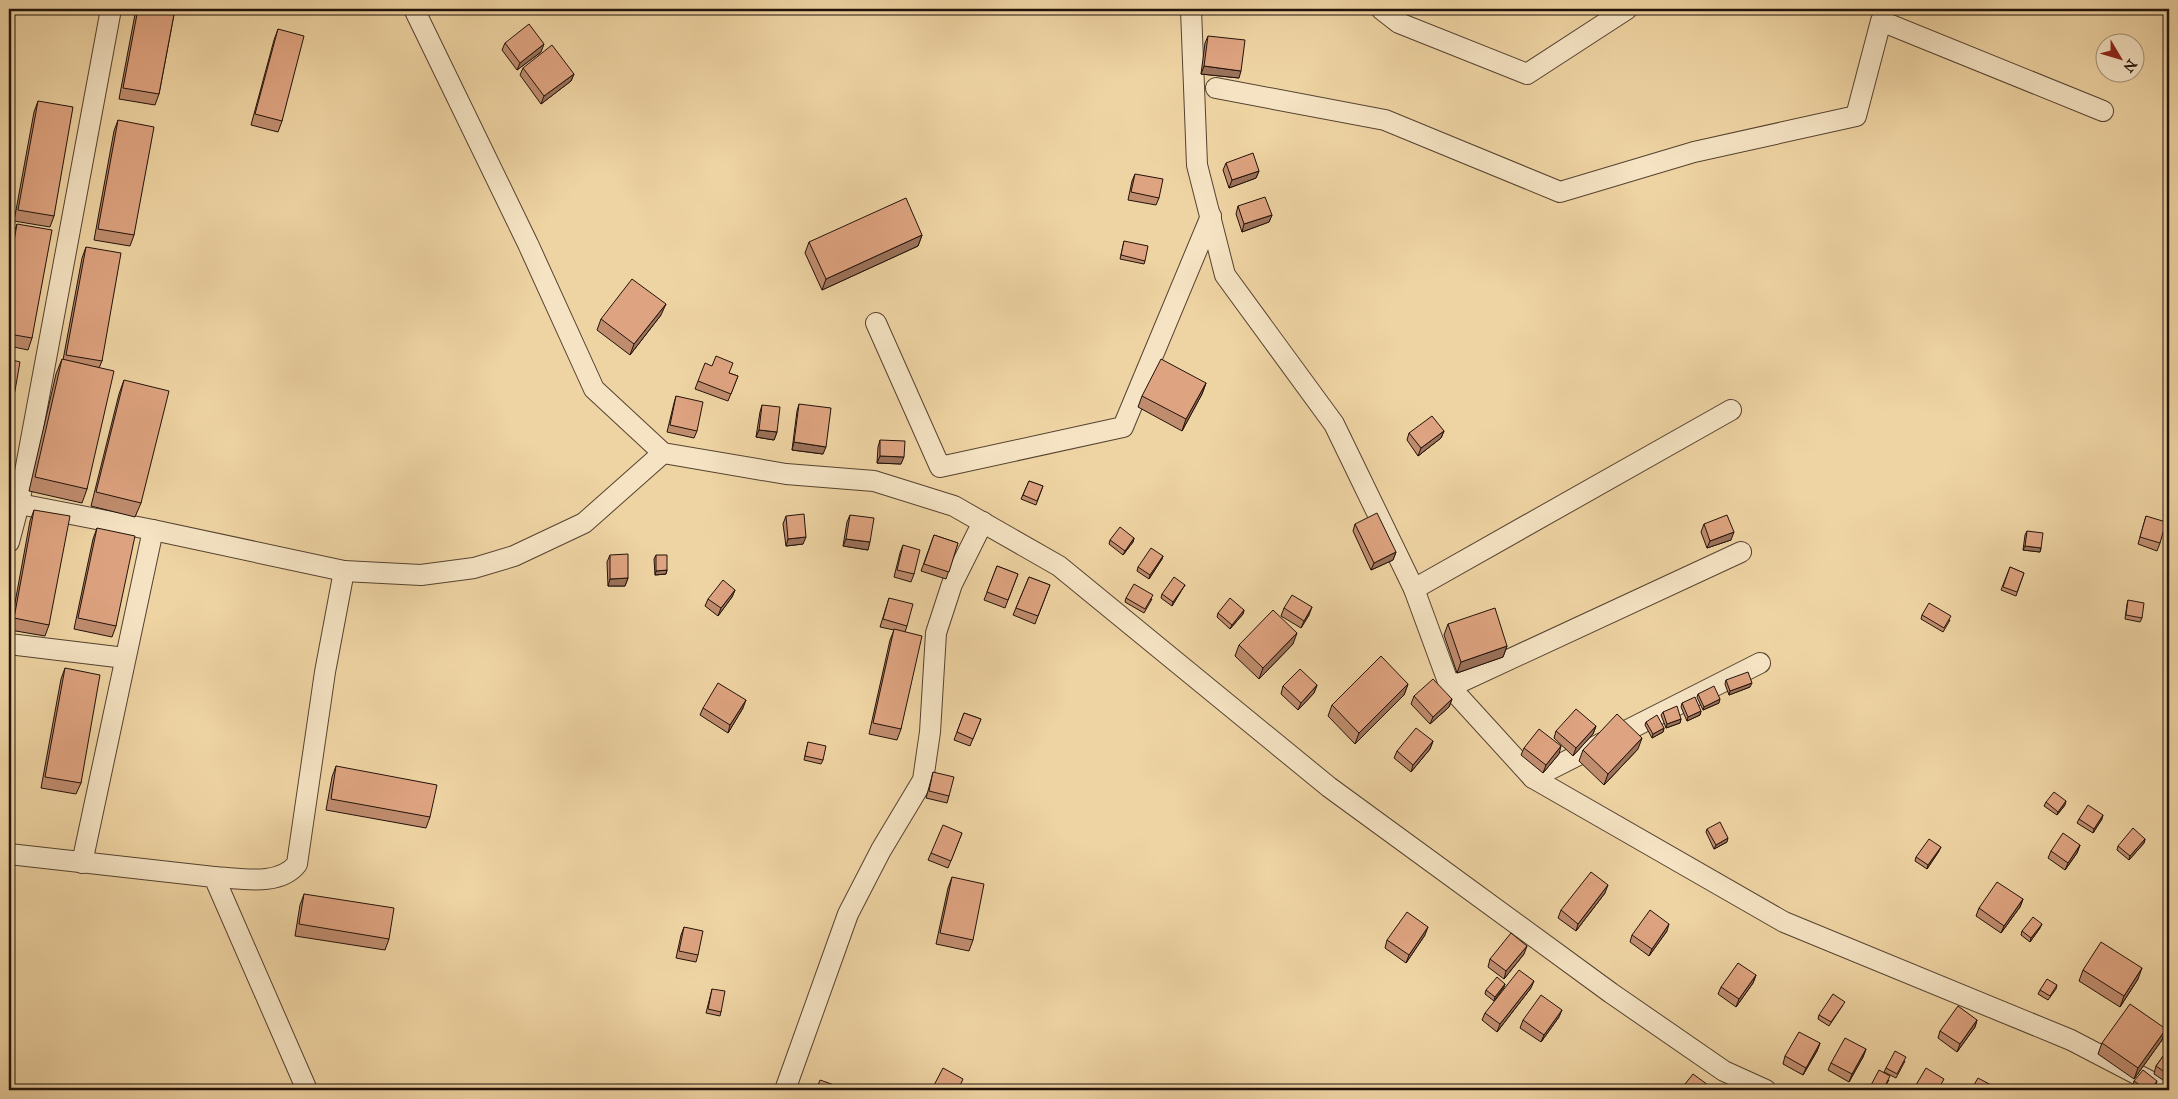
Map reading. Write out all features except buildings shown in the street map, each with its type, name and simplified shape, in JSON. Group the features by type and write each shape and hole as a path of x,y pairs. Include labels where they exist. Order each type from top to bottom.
{"street":[{"path":"9,542 14,503 111,9"},
{"path":"414,9 528,244 594,389 664,453 786,474 874,481 954,506 983,522 1059,566 1329,787 1611,993 1724,1071 1766,1090"},
{"path":"1191,9 1197,164 1225,275 1334,424 1414,589 1450,687 1533,778 1784,922 2071,1040 2168,1090"},
{"path":"1381,9 1399,23 1527,74 1627,9"},
{"path":"1216,88 1385,120 1560,192 1694,152 1856,116 1877,15 2103,111"},
{"path":"876,323 940,467 1123,427 1211,216"},
{"path":"1414,589 1731,410"},
{"path":"14,503 344,571 421,575 474,568 514,556 584,523 664,453"},
{"path":"785,1090 848,914 881,850 923,780 930,732 936,632 952,584 983,522"},
{"path":"82,863 152,530"},
{"path":"1450,687 1741,552"},
{"path":"9,854 214,877 277,878 291,872 297,864 325,672 344,571"},
{"path":"9,644 125,658"},
{"path":"1533,778 1760,663"},
{"path":"214,877 307,1090"}]}
